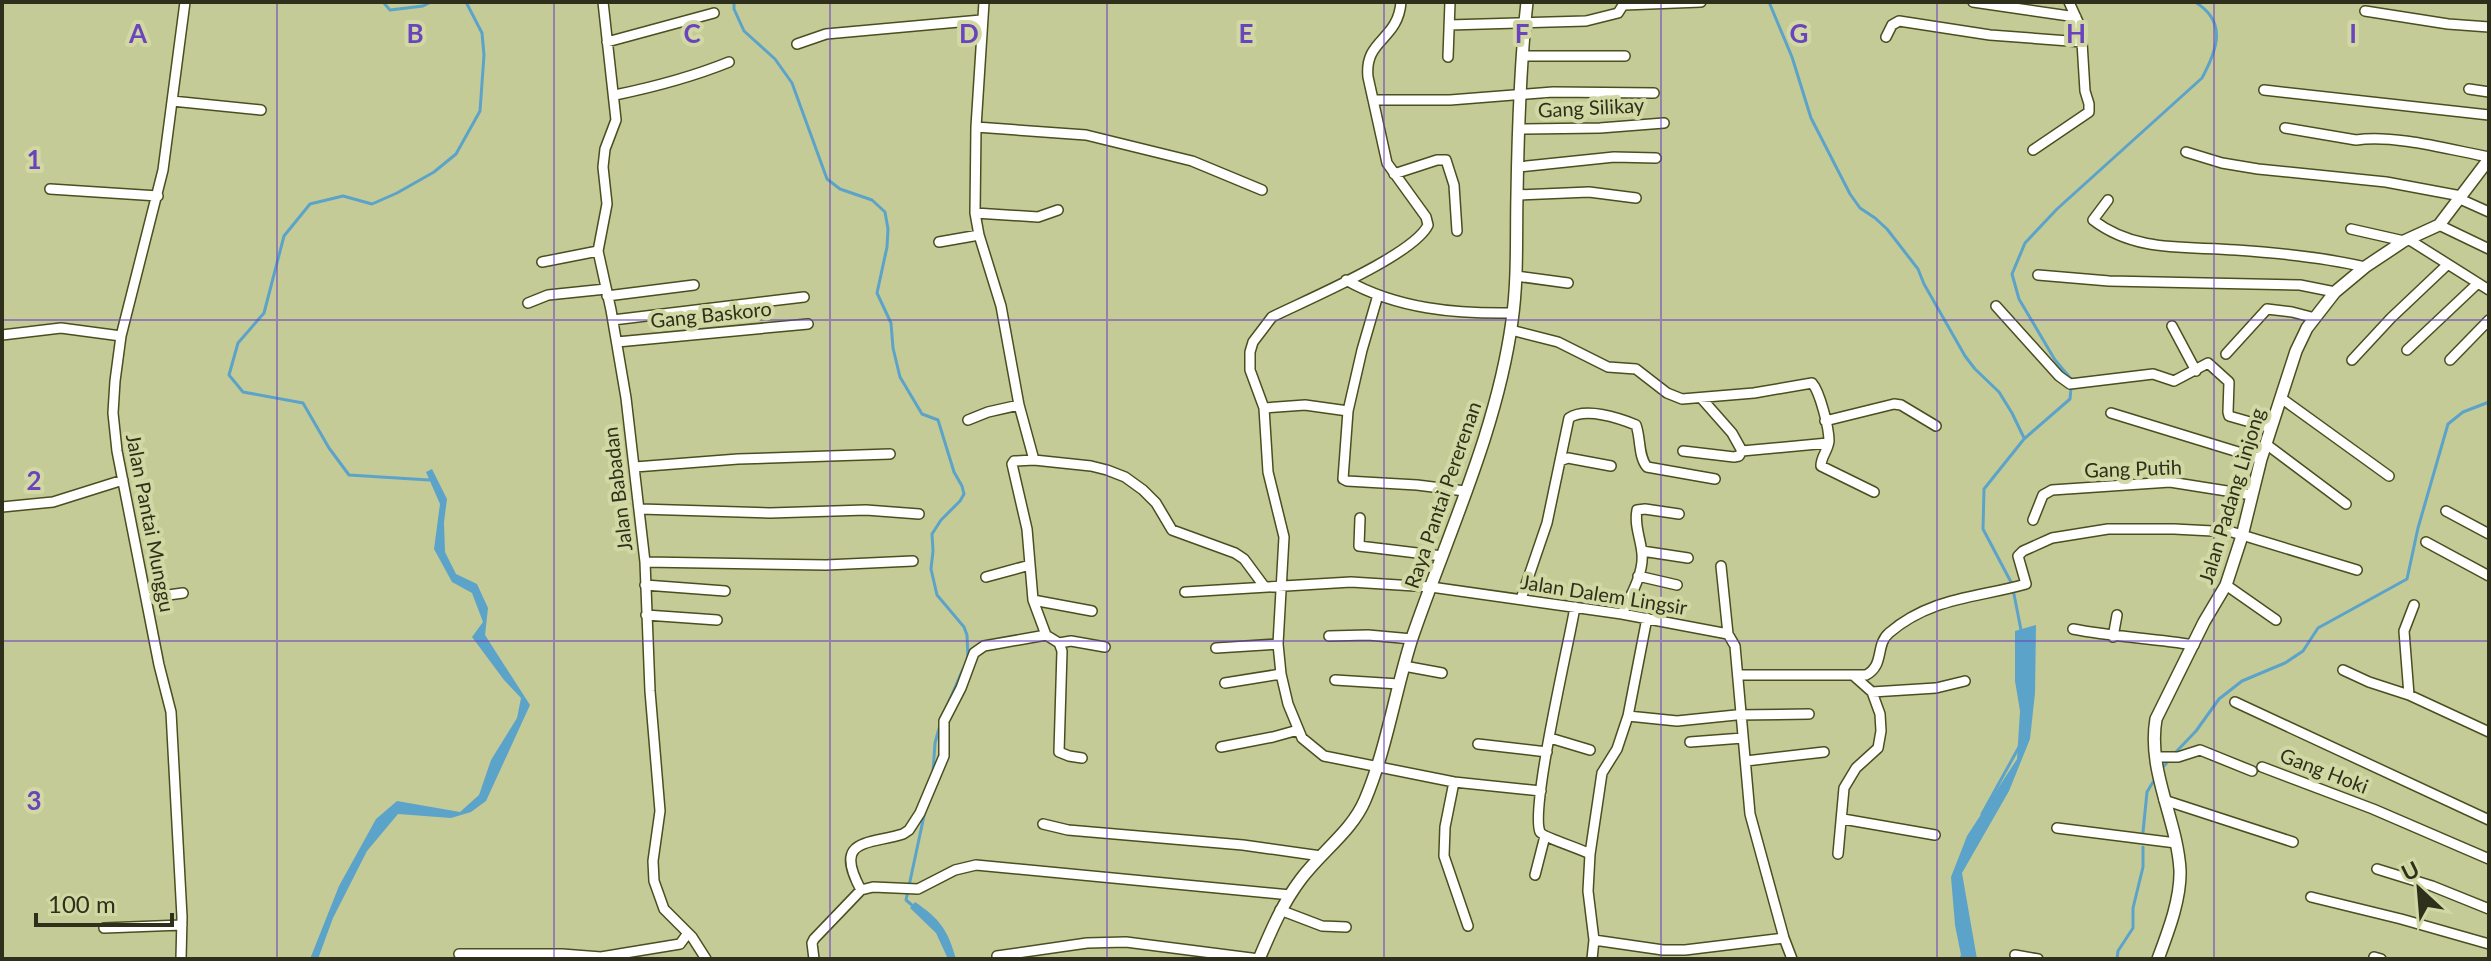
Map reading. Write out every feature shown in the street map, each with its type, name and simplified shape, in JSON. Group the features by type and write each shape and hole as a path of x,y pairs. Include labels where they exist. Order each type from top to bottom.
{"street":[{"name":"Jalan Pantai Munggu","path":"181,959 171,712 123,480 113,413 121,336 158,196 185,2"},
{"name":"Jalan Babadan","path":"603,2 616,120 605,149 603,167 607,204 598,251 617,342 645,562 660,811 653,861 654,881 664,909 701,948 706,959"},
{"path":"984,2 976,127 975,213 1001,306 1019,405 1034,460"},
{"path":"1401,2 1400,18 1370,54 1367,64 1383,154 1426,217 1428,225 1410,246 1272,317 1259,332 1250,352 1250,370 1264,408 1268,472 1284,537 1278,644 1281,674 1298,730 1308,744 1324,756 1454,782 1541,791"},
{"path":"1448,57 1450,2"},
{"name":"Raya Pantai Pererenan","path":"1259,959 1280,910 1290,895 1359,811 1376,767 1412,639 1490,424 1513,313 1519,94 1527,2"},
{"path":"1449,25 1586,21 1618,13 1625,3 1701,2"},
{"path":"1973,2 2076,17"},
{"path":"2033,150 2089,112 2082,42 2069,2"},
{"path":"2365,11 2489,27"},
{"path":"607,42 714,13"},
{"path":"797,44 826,34 981,20"},
{"path":"1886,37 1892,25 1899,21 1990,35 2082,42"},
{"path":"1522,56 1625,56"},
{"path":"615,95 678,81 729,62"},
{"path":"2469,89 2489,92"},
{"path":"2264,90 2489,115"},
{"path":"1373,100 1654,93"},
{"path":"172,101 261,110"},
{"name":"Gang Silikay","path":"1519,129 1664,123"},
{"path":"976,127 1086,135 1192,161 1262,190"},
{"path":"2285,128 2356,140 2367,138 2410,143 2489,158"},
{"path":"2186,152 2222,163 2258,169 2386,182 2460,198 2489,212"},
{"path":"1518,167 1614,157 1656,158"},
{"name":"Jalan Padang Linjong","path":"2158,959 2179,886 2180,865 2164,800 2154,733 2156,719 2226,585 2261,459 2296,351 2335,292 2365,267 2406,240 2439,225 2484,174 2489,158"},
{"path":"1394,174 1446,160 1454,185 1457,231"},
{"path":"50,189 158,196"},
{"path":"1517,195 1589,192 1636,198"},
{"path":"2108,200 2093,220 2135,242 2159,247 2234,250 2336,260 2365,267"},
{"path":"975,213 1038,217 1058,210"},
{"path":"2439,225 2489,249"},
{"path":"2351,229 2406,240 2489,290"},
{"path":"939,242 979,235"},
{"path":"542,262 598,251"},
{"path":"2352,360 2447,265"},
{"path":"2038,275 2109,281 2300,285 2335,292"},
{"path":"1516,276 1568,283"},
{"path":"1346,280 1378,295 1432,309 1513,313"},
{"path":"2407,350 2478,283"},
{"path":"528,303 548,295 694,285"},
{"path":"1378,295 1348,411 1342,476 1345,481 1465,491"},
{"path":"613,320 804,297"},
{"path":"1996,306 2059,376 2070,384 2153,374 2174,381 2208,363 2228,379 2229,416 2271,428"},
{"path":"2226,354 2267,309 2315,318"},
{"path":"2450,360 2489,320"},
{"name":"Gang Baskoro","path":"617,342 808,324"},
{"path":"2172,326 2196,371"},
{"path":"2,335 61,328 121,336"},
{"path":"1511,330 1558,342 1608,367 1636,369 1674,397 1702,399 1808,382 1814,384 1828,443 1821,466 1874,492"},
{"path":"2281,398 2389,476"},
{"path":"1702,399 1732,433 1742,451"},
{"path":"1825,421 1894,404 1936,426"},
{"path":"968,420 1019,405"},
{"path":"1264,408 1305,405 1348,411"},
{"path":"1521,599 1547,523 1569,418 1577,413 1636,425 1642,458 1647,467 1715,479"},
{"path":"2111,413 2261,459"},
{"path":"1742,451 1828,443"},
{"path":"2266,444 2346,504"},
{"path":"1683,451 1734,457 1742,451"},
{"path":"635,467 753,458 890,454"},
{"path":"1560,461 1568,458 1611,466"},
{"path":"1082,758 1059,752 1062,651 1059,643 1046,635 1033,600 1027,529 1012,464 1017,459 1091,466 1125,477 1156,503 1172,530 1235,553 1244,559 1264,586"},
{"path":"2,507 53,502 123,480"},
{"name":"Gang Putih","path":"2033,520 2043,495 2052,490 2170,482 2252,495"},
{"path":"640,509 770,513 866,510 919,514"},
{"path":"1622,614 1638,576 1642,551 1636,523 1637,510 1679,514"},
{"path":"2446,511 2489,534"},
{"path":"1360,518 1359,546 1442,556"},
{"path":"1739,675 1866,675 1878,664 1883,640 1888,633 1944,602 2023,585 2026,581 2018,556 2052,538 2108,529 2232,532 2357,570"},
{"path":"2426,542 2489,576"},
{"path":"1642,551 1688,558"},
{"path":"645,562 826,565 913,561"},
{"path":"986,577 1030,565"},
{"path":"1721,566 1728,634 1735,646 1739,675 1752,823 1792,959"},
{"path":"1638,576 1677,585"},
{"name":"Jalan Dalem Lingsir","path":"1185,592 1351,582 1431,587 1622,614 1728,634"},
{"path":"645,585 725,591"},
{"path":"2226,585 2276,620"},
{"path":"146,598 183,593"},
{"path":"1033,600 1092,611"},
{"path":"2409,695 2404,631 2414,605"},
{"path":"1575,607 1547,752 1541,791 1540,830 1545,836 1590,854"},
{"path":"646,615 717,620"},
{"path":"2113,637 2117,615"},
{"path":"1592,959 1594,940 1588,891 1602,773 1617,749 1628,716 1647,618"},
{"path":"2073,629 2113,637 2156,638 2194,645"},
{"path":"861,890 852,867 853,851 861,843 903,834 920,813 945,752 944,721 974,653 984,646 1046,635"},
{"path":"1329,636 1368,635 1412,639"},
{"path":"1059,643 1071,641 1105,647"},
{"path":"1216,648 1278,644"},
{"path":"1404,666 1442,673"},
{"path":"2343,670 2409,695 2489,732"},
{"path":"1225,683 1281,674"},
{"path":"1838,854 1846,781 1878,748 1880,741 1880,714 1872,692 1854,676"},
{"path":"1335,680 1399,684"},
{"path":"1872,692 1936,688 1965,681"},
{"path":"2235,702 2489,820"},
{"path":"1628,716 1677,721 1741,715 1809,714"},
{"path":"1221,747 1298,730"},
{"path":"1550,738 1590,750"},
{"path":"1690,742 1743,738"},
{"path":"1478,744 1547,752"},
{"name":"Gang Hoki","path":"2160,757 2178,757 2195,750 2206,751 2252,771"},
{"path":"1746,761 1824,752"},
{"name":"Gang Hoki","path":"2262,767 2373,809 2489,859"},
{"path":"1454,782 1445,827 1444,856 1468,926"},
{"path":"2164,800 2293,842"},
{"path":"1843,819 1935,835"},
{"path":"1043,824 1068,830 1243,845 1321,856"},
{"path":"2057,828 2176,843"},
{"path":"1535,875 1545,836"},
{"path":"814,959 814,939 861,890 873,887 918,889 955,870 976,865 1290,895"},
{"path":"2377,869 2432,886 2489,909"},
{"path":"2311,897 2489,944"},
{"path":"1280,910 1322,926 1346,927"},
{"path":"104,928 182,925"},
{"path":"459,954 601,957 680,944 688,933"},
{"path":"1594,940 1663,950 1685,950 1784,938"},
{"path":"997,956 1087,943 1126,942 1259,959"},
{"path":"2015,955 2038,959"}],"water":[{"path":"432,469 447,499 445,552 456,574 477,584 488,608 485,635 530,705 486,801 471,812 451,818 398,814 367,851 333,918 318,959 310,959 339,886 376,819 397,801 460,812 479,795 491,760 517,718 521,698 472,637 483,622 472,593 452,582 434,549 440,504 426,472"},
{"path":"2036,625 2035,693 2030,739 2009,791 1962,873 1977,959 1959,959 1951,877 1967,836 2017,759 2020,711 2015,681 2015,631"},
{"path":"915,902 942,926 956,959 948,959 936,933 910,908"}],"waterway":[{"path":"383,2 390,10 431,2"},
{"path":"429,480 349,475 303,403 243,392 229,375 238,343 264,313 284,236 310,204 343,196 372,204 434,172 456,154 480,111 484,55 482,33 466,2"},
{"path":"734,2 744,31 775,59 792,83 827,179 840,189 872,200 885,212 887,247 877,293 891,323 900,377 922,414 938,420 964,494 932,534 931,569 937,595 964,627 968,659"},
{"path":"1769,2 1792,57 1811,118 1850,194 1860,208 1887,229 1918,269 1965,356 1999,392 2024,438"},
{"path":"2072,380 2055,360 2019,299 2012,274 2025,243 2057,209 2202,78 2215,47 2216,27 2212,18 2195,2"},
{"path":"2021,630 2012,584 1983,529 1984,489 2024,439 2070,399 2071,388"},
{"path":"2175,753 2219,699 2242,681 2285,663 2303,651 2318,628 2407,579 2418,528 2448,424 2463,412 2489,402"},
{"path":"947,706 963,669"},
{"path":"933,772 940,725"},
{"path":"1982,814 2019,747"},
{"path":"2164,766 2170,759"},
{"path":"2143,832 2147,792 2153,782"},
{"path":"913,906 906,900 925,811"},
{"path":"2117,959 2118,951 2133,928 2133,908 2143,867 2143,847"}]}
